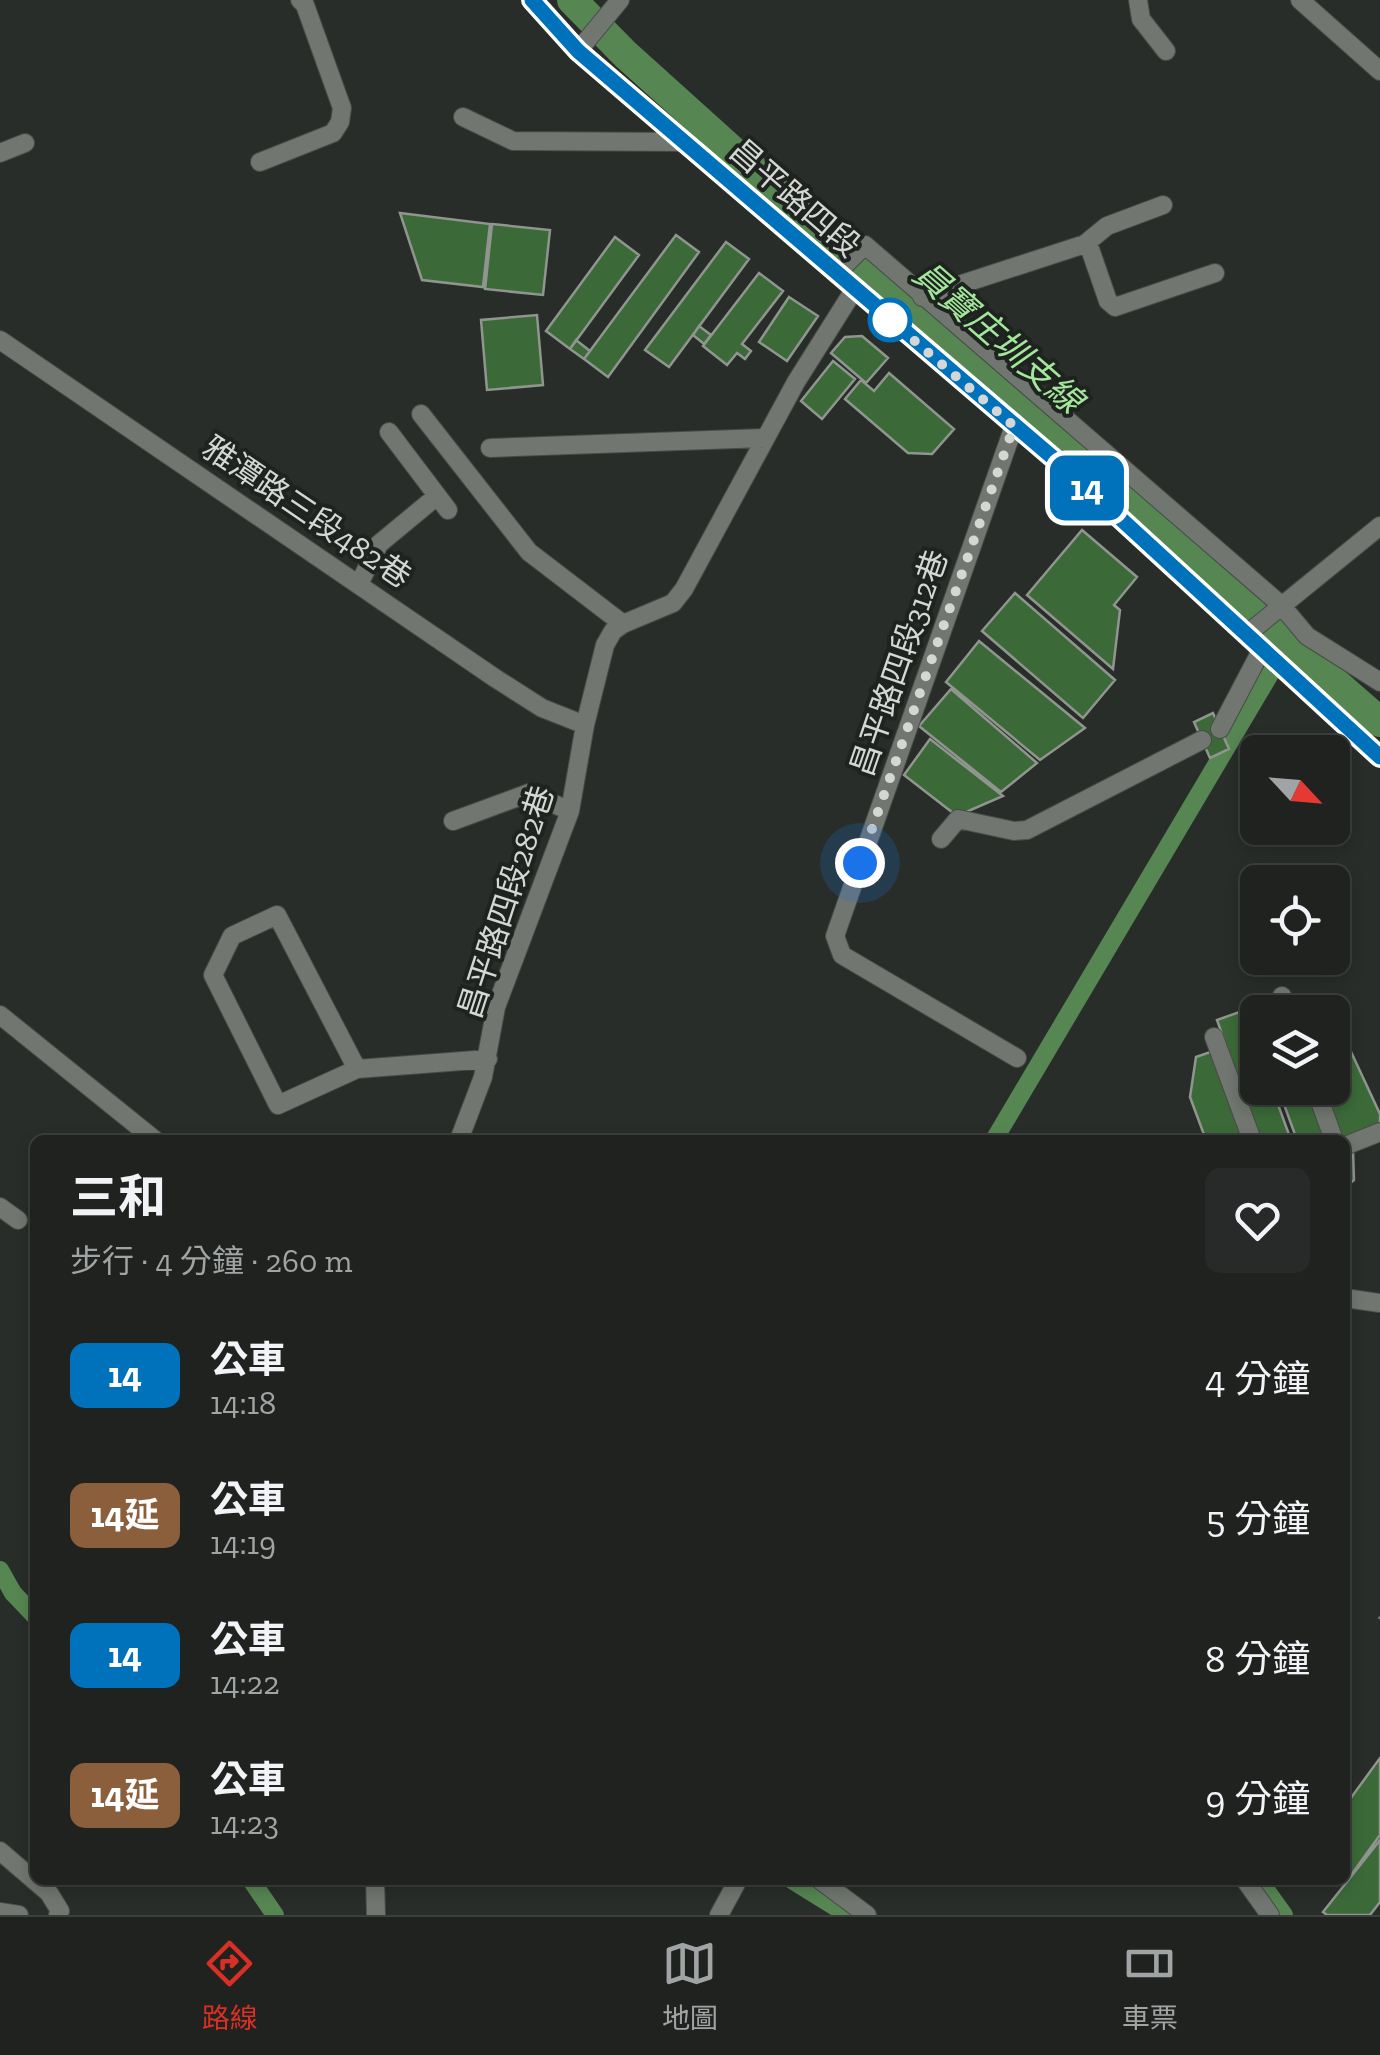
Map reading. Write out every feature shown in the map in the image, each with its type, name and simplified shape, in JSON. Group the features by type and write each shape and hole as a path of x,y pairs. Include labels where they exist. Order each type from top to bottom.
{"street":[{"path":"260,162 333,133 340,122 342,108 300,0"},
{"name":"昌平路四段","path":"532,0 578,51 1250,631 1262,649 1380,757"},
{"path":"578,51 620,0"},
{"path":"1138,0 1142,19 1166,52"},
{"path":"1300,0 1380,70"},
{"path":"463,117 513,141 686,142"},
{"path":"0,153 26,143"},
{"path":"922,296 1085,244 1107,226 1163,204"},
{"path":"1085,244 1108,301 1115,307 1215,273"},
{"path":"836,274 864,246 1280,605 1307,636 1380,682"},
{"path":"421,414 529,552 623,624 673,603 854,290"},
{"name":"雅潭路三段482巷","path":"0,340 510,688 542,708 585,725"},
{"name":"昌平路四段312巷","path":"1014,426 835,936 842,956 1017,1058"},
{"path":"359,584 380,544 442,503 389,432"},
{"path":"490,448 765,438"},
{"path":"1250,631 1380,526"},
{"name":"昌平路四段282巷","path":"461,1135 488,1059 496,1007 570,811 604,645 623,624"},
{"path":"1220,729 1262,649"},
{"path":"941,839 958,819 1014,831 1027,830 1202,740"},
{"path":"453,821 529,792 570,811"},
{"path":"358,1069 278,915 232,936 213,975 278,1106 358,1069 488,1059"},
{"path":"0,1015 149,1135"},
{"path":"1214,1037 1250,1135"},
{"path":"1321,1105 1332,1135"},
{"path":"1350,1144 1380,1132"},
{"path":"0,1207 18,1220"},
{"path":"1350,1299 1380,1303"},
{"path":"0,1851 30,1877"},
{"path":"40,1885 49,1893 60,1911 58,1915"},
{"path":"375,1885 376,1915"},
{"path":"719,1915 735,1885"},
{"path":"827,1885 867,1915"},
{"path":"1249,1885 1270,1915"},
{"path":"0,1912 19,1915"}],"building":[{"path":"400,213 490,224 483,287 422,280"},
{"path":"492,224 550,230 543,295 485,289"},
{"path":"676,235 699,252 608,377 584,359"},
{"path":"615,237 639,255 570,349 546,331"},
{"path":"726,242 749,259 669,367 645,350"},
{"path":"759,273 783,291 742,344 751,351 745,359 737,353 727,365 703,346"},
{"path":"789,297 818,316 787,361 759,342"},
{"path":"537,315 543,385 487,390 481,320"},
{"path":"699,326 711,335 704,344 693,335"},
{"path":"862,336 888,358 866,383 831,353 845,337"},
{"path":"576,340 590,351 584,359 570,349"},
{"path":"833,361 855,379 822,419 801,401"},
{"path":"889,373 954,429 932,454 908,453 845,399 861,380 874,391"},
{"path":"1082,530 1137,577 1114,605 1120,610 1113,669 1027,595"},
{"path":"1015,593 1115,680 1083,718 982,631"},
{"path":"979,641 1085,728 1040,760 946,682"},
{"path":"951,689 1037,763 1001,792 919,726"},
{"path":"1213,713 1229,749 1210,758 1194,722"},
{"path":"930,739 1003,796 957,816 904,775"},
{"path":"1240,1012 1240,1084 1217,1020"},
{"path":"1216,1050 1247,1135 1204,1135 1190,1097 1196,1057"},
{"path":"1350,1050 1380,1114 1380,1125 1350,1137 1340,1135 1329,1105 1350,1105"},
{"path":"1247,1105 1278,1105 1289,1135 1258,1135"},
{"path":"1284,1105 1316,1105 1326,1135 1295,1135"},
{"path":"1353,1150 1354,1180 1350,1184"},
{"path":"1380,1758 1380,1835 1350,1876 1350,1799"},
{"path":"1380,1840 1380,1902 1370,1915 1327,1915 1323,1912 1344,1885 1350,1885 1350,1878"}],"waterway":[{"name":"員寶庄圳支線","path":"572,0 625,54 885,288 1380,722"},
{"path":"997,1135 1289,642"},
{"path":"0,1570 13,1593 30,1611"},
{"path":"254,1885 275,1915"},
{"path":"800,1885 848,1915"},
{"path":"1263,1885 1284,1915"}],"bus line":[{"name":"14","path":"532,0 578,51 1072,474 1380,757"}],"route":[{"path":"860,863 1014,426 882,313 890,320"}]}
